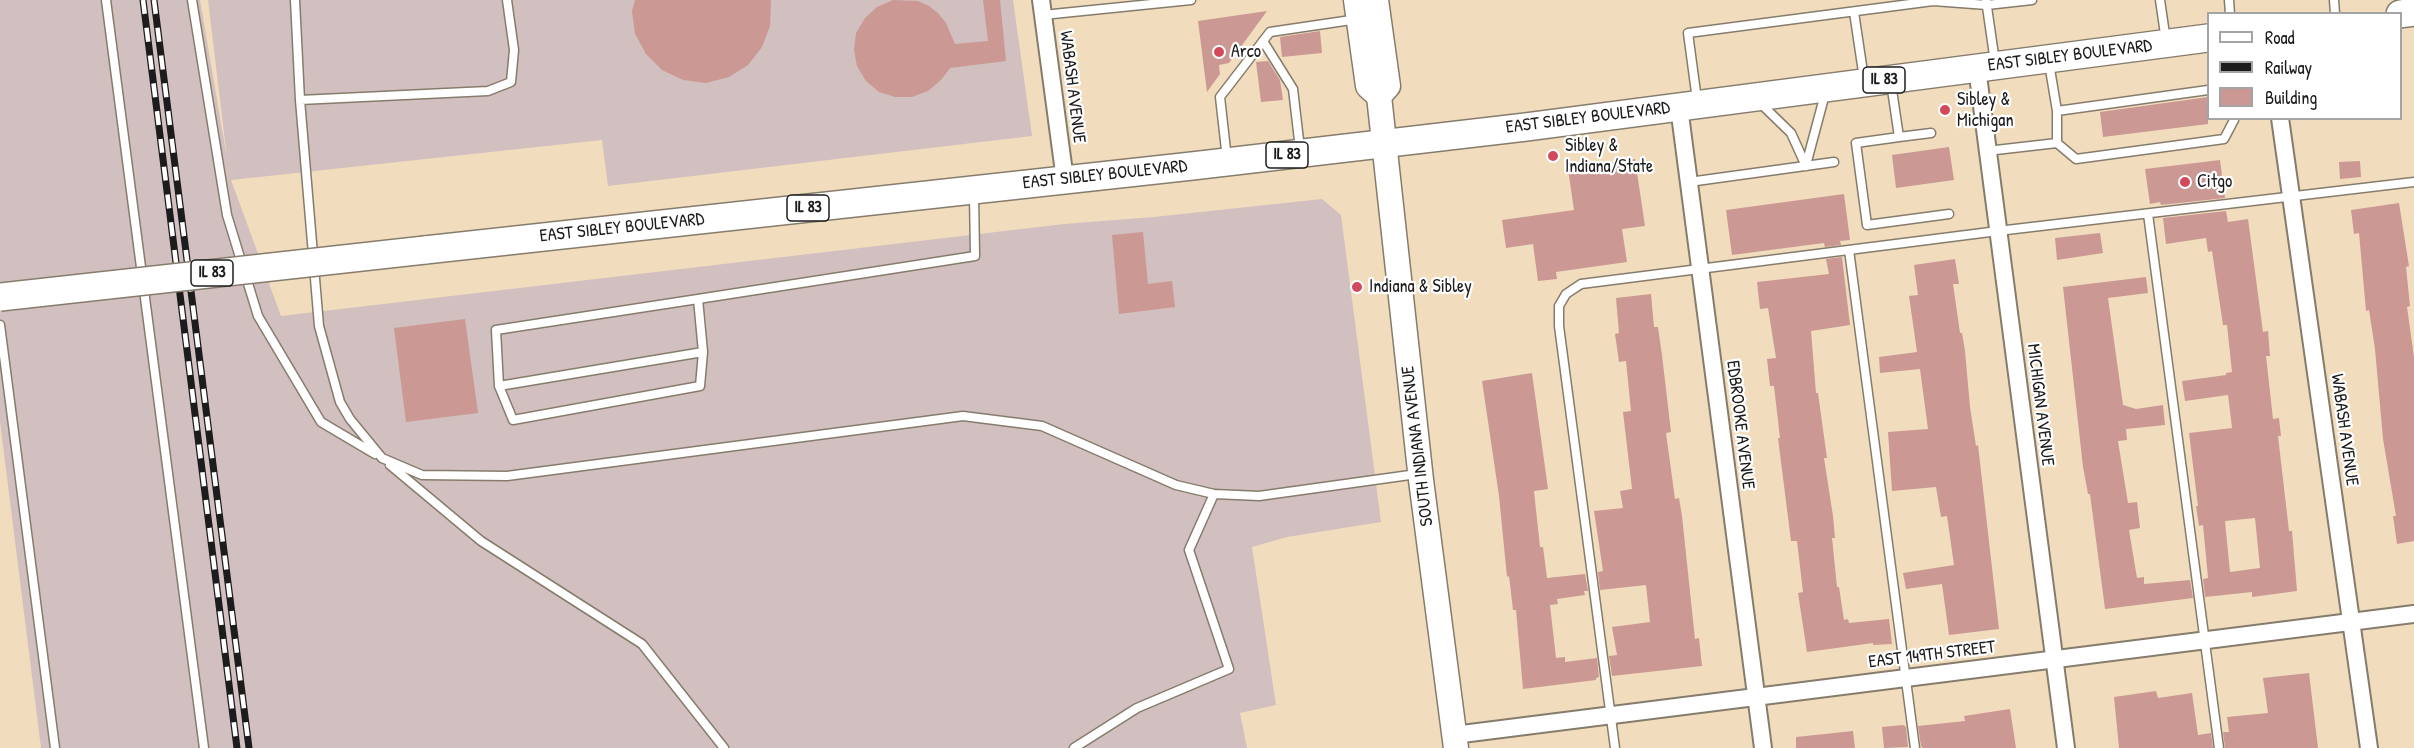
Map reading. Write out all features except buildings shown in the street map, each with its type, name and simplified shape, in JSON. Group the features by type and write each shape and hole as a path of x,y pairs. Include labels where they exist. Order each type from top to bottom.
{"main road":[{"name":"SOUTH INDIANA AVENUE","path":"1376,0 1383,91 1383,143 1420,473 1455,742"},
{"path":"1357,9 1368,86 1383,91"},
{"name":"EAST SIBLEY BOULEVARD","path":"0,297 1227,162 1688,106 2167,44 2207,42"}],"street":[{"name":"WABASH AVENUE","path":"1042,8 1065,180"},
{"name":"MICHIGAN AVENUE","path":"1986,67 1987,150 2066,748"},
{"name":"EDBROOKE AVENUE","path":"1688,106 1689,182 1763,748"},
{"name":"WABASH AVENUE","path":"2280,120 2369,748"},
{"name":"EAST 149TH STREET","path":"1455,742 1611,716 2414,614"}],"lane":[{"path":"106,0 204,748"},
{"path":"192,0 227,215 258,316 321,422 382,459 480,541 642,644 724,748"},
{"path":"295,0 300,100 319,326 340,402 350,419 382,459 422,475 507,476 963,416 1042,426 1176,484 1214,494 1259,496 1420,473"},
{"path":"300,100 488,91 511,82 514,50 507,0"},
{"path":"1042,8 1191,0"},
{"path":"1688,106 1689,33 1933,1 2032,0"},
{"path":"2160,0 2167,44"},
{"path":"1986,2 1986,67"},
{"path":"1227,162 1220,97 1270,32 1357,9"},
{"path":"1854,12 1864,83"},
{"path":"1263,41 1293,89 1300,153"},
{"path":"2048,59 2057,111 2057,143"},
{"path":"1891,80 1899,137"},
{"path":"1806,166 1827,88"},
{"path":"2057,111 2207,90"},
{"path":"1755,97 1791,133 1806,166"},
{"path":"1987,150 2057,143 2076,159 2224,139 2234,120"},
{"path":"1930,133 1856,142 1867,225 1949,214"},
{"path":"1689,182 1834,162"},
{"path":"1615,748 1560,338 1559,306 1566,294 1581,284 1700,268 2414,182"},
{"path":"698,299 703,352 700,386 513,420 499,386 496,330 975,256 974,189"},
{"path":"2148,214 2219,748"},
{"path":"1849,250 1915,748"},
{"path":"0,325 55,748"},
{"path":"499,386 703,352"},
{"path":"1074,748 1137,708 1229,669 1189,550 1214,494"}],"shaded area":[{"path":"0,0 200,0 227,158 208,0 1013,0 1032,136 608,186 602,140 231,180 281,316 1064,224 1322,199 1341,215 1381,522 1287,537 1252,547 1276,705 1240,713 1247,748 41,748 0,422"}],"railway":[{"path":"143,0 237,748"},
{"path":"154,0 249,748"}],"place":[{"name":"Arco","path":"1219,52"},
{"name":"Sibley & Michigan","path":"1945,110"},
{"name":"Sibley & Indiana/State","path":"1553,156"},
{"name":"Citgo","path":"2185,182"},
{"name":"Indiana & Sibley","path":"1357,287"}]}
